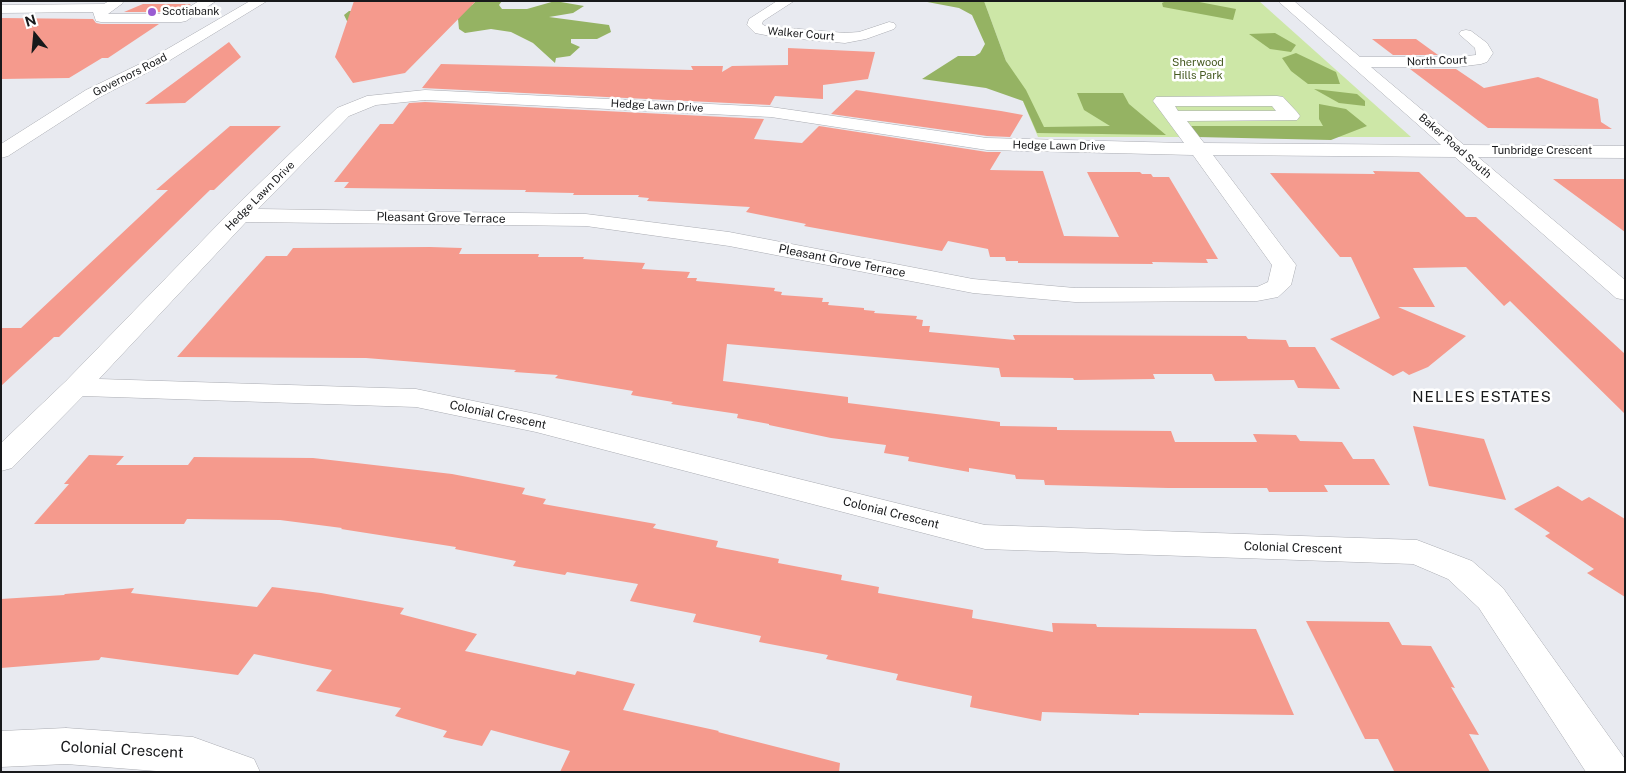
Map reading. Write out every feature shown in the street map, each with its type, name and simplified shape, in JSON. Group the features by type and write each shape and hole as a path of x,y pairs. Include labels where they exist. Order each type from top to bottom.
{"street":[{"path":"107,6 100,13 101,18 181,18 209,1"},
{"name":"Governors Road","path":"1,152 92,94 156,62 260,1"},
{"name":"Walker Court","path":"787,1 756,19 754,25 760,30 776,33 845,38 861,36 889,26"},
{"name":"Baker Road South","path":"1285,1 1625,293"},
{"path":"1,9 107,6"},
{"path":"71,22 107,6"},
{"name":"North Court","path":"1358,62 1457,62 1481,59 1485,53 1482,46 1466,34"},
{"name":"Hedge Lawn Drive","path":"1,461 76,387 240,215 343,112 373,100 425,94 771,112 987,144 1199,149 1460,150"},
{"path":"1173,116 1291,116 1277,101 1162,102 1173,116 1199,149"},
{"name":"Pleasant Grove Terrace","path":"240,215 586,220 729,239 973,286 1075,295 1257,294 1269,292 1279,285 1284,265 1199,149"},
{"name":"Tunbridge Crescent","path":"1460,150 1625,152"},
{"name":"Colonial Crescent","path":"76,387 416,398 536,423 985,537 1417,552 1460,570 1491,598 1610,772"},
{"name":"Colonial Crescent","path":"1,749 66,746 193,755 239,772"}],"green space":[{"path":"476,1 502,1 499,5 502,9 527,9 555,1 584,6 573,13 549,17 609,25 611,32 597,39 571,39 571,43 580,47 570,56 556,58 555,63 533,43 511,32 491,29 465,33 459,29 458,19 356,23 347,21 344,15 349,11 384,12 472,5"},
{"path":"922,1 984,1 1006,61 1026,90 1044,127 1110,126 1084,110 1077,93 1123,93 1129,104 1166,135 1037,133 1023,101 986,88 922,79 958,56 975,56 980,53 985,44 972,15 959,8"},
{"name":"Sherwood Hills Park","path":"984,1 1259,1 1411,137 1038,137 1006,61"},
{"path":"1166,1 1194,1 1236,9 1233,20 1163,7 1162,3"},
{"path":"1275,33 1296,45 1291,52 1270,49 1249,34"},
{"path":"1296,53 1336,72 1340,84 1308,84 1291,71 1282,58"},
{"path":"1314,89 1357,94 1365,101 1365,106 1339,103"},
{"path":"1319,104 1346,109 1367,126 1331,140 1197,137 1191,126 1323,126 1319,119"}],"building":[{"path":"354,1 476,1 405,73 353,83 335,57"},
{"path":"143,4 191,4 177,12 124,12"},
{"path":"1,18 93,19 96,23 101,24 159,24 108,58 102,58 69,78 1,79"},
{"path":"1372,39 1416,39 1438,55 1393,55"},
{"path":"229,42 241,57 185,103 145,104"},
{"path":"788,48 875,52 868,79 823,85 823,99 775,96 770,105 422,88 441,64 693,70 691,66 723,66 722,72 732,66 788,65"},
{"path":"1410,69 1456,69 1484,88 1538,77 1598,99 1601,122 1612,129 1488,128"},
{"path":"856,90 1023,115 1010,137 987,136 831,114"},
{"path":"425,102 764,119 754,139 802,143 819,126 987,152 1001,152 990,170 1043,171 1064,236 1119,237 1087,172 1140,172 1142,174 1151,174 1153,177 1169,177 1218,259 1206,259 1208,263 1018,263 1018,261 1006,261 1005,257 990,257 988,249 948,241 942,251 804,226 806,224 746,212 750,207 647,201 649,198 638,197 639,195 573,195 574,193 525,192 526,190 344,188 349,182 334,182 380,124 393,124 409,103"},
{"path":"230,126 281,126 214,190 210,190 59,337 54,337 1,386 1,328 21,328 168,190 156,190"},
{"path":"1373,171 1419,172 1466,217 1476,217 1625,354 1625,414 1510,301 1504,306 1466,267 1413,268 1435,307 1398,307 1466,336 1428,367 1409,375 1403,371 1393,376 1330,339 1380,318 1351,257 1340,257 1270,173 1375,174"},
{"path":"1553,179 1625,179 1625,232"},
{"path":"293,248 462,248 459,254 539,254 538,257 584,257 583,259 645,263 642,269 690,272 687,278 697,278 696,281 775,288 774,291 782,292 781,295 823,298 822,302 829,302 828,305 864,308 864,310 875,311 874,313 917,316 916,319 923,320 922,326 930,326 929,332 1015,340 1013,335 1246,336 1248,339 1286,340 1289,347 1315,347 1340,389 1298,388 1294,380 1215,381 1212,374 1153,374 1155,379 1074,380 1073,378 1001,377 999,368 727,344 723,381 848,397 848,403 1000,422 1000,426 1057,427 1057,430 1171,431 1175,442 1257,442 1253,434 1296,435 1300,441 1342,442 1353,459 1374,459 1390,485 1324,485 1328,492 1269,492 1267,488 1045,485 1044,480 1016,479 1015,475 969,468 969,472 908,461 909,457 884,453 886,445 831,438 769,425 737,418 738,414 671,404 673,402 631,395 633,391 555,378 558,375 366,358 177,357 266,256 287,256"},
{"path":"1413,426 1484,439 1506,500 1429,486"},
{"path":"89,455 124,456 116,465 188,465 194,457 313,458 452,474 525,488 522,494 546,499 543,504 656,524 653,528 718,541 716,547 779,559 778,563 842,575 841,580 879,587 878,593 973,610 972,618 1053,632 1052,623 1096,624 1097,627 1256,629 1294,715 1139,713 1139,715 1042,712 1041,721 970,707 972,696 896,680 898,674 826,659 828,655 759,642 761,636 693,622 696,614 630,601 638,584 567,572 565,575 513,566 516,561 455,549 456,547 280,520 187,519 184,524 34,524 69,484 64,484"},
{"path":"1558,486 1582,501 1589,497 1625,519 1625,597 1587,573 1594,569 1545,536 1550,533 1514,509"},
{"path":"272,587 321,593 404,608 400,614 477,634 465,651 575,675 577,671 635,684 623,710 719,731 840,763 839,772 560,772 570,751 491,730 482,746 443,737 447,731 395,716 401,708 316,691 332,670 254,654 238,675 101,657 99,660 1,668 1,599 134,588 131,593 257,607"},
{"path":"1306,621 1389,622 1402,645 1431,646 1455,688 1451,687 1479,735 1469,734 1490,772 1394,771 1378,739 1365,739"}],"place":[{"name":"Scotiabank","path":"152,12"}],"district":[{"name":"NELLES ESTATES","path":"1482,397"}]}
